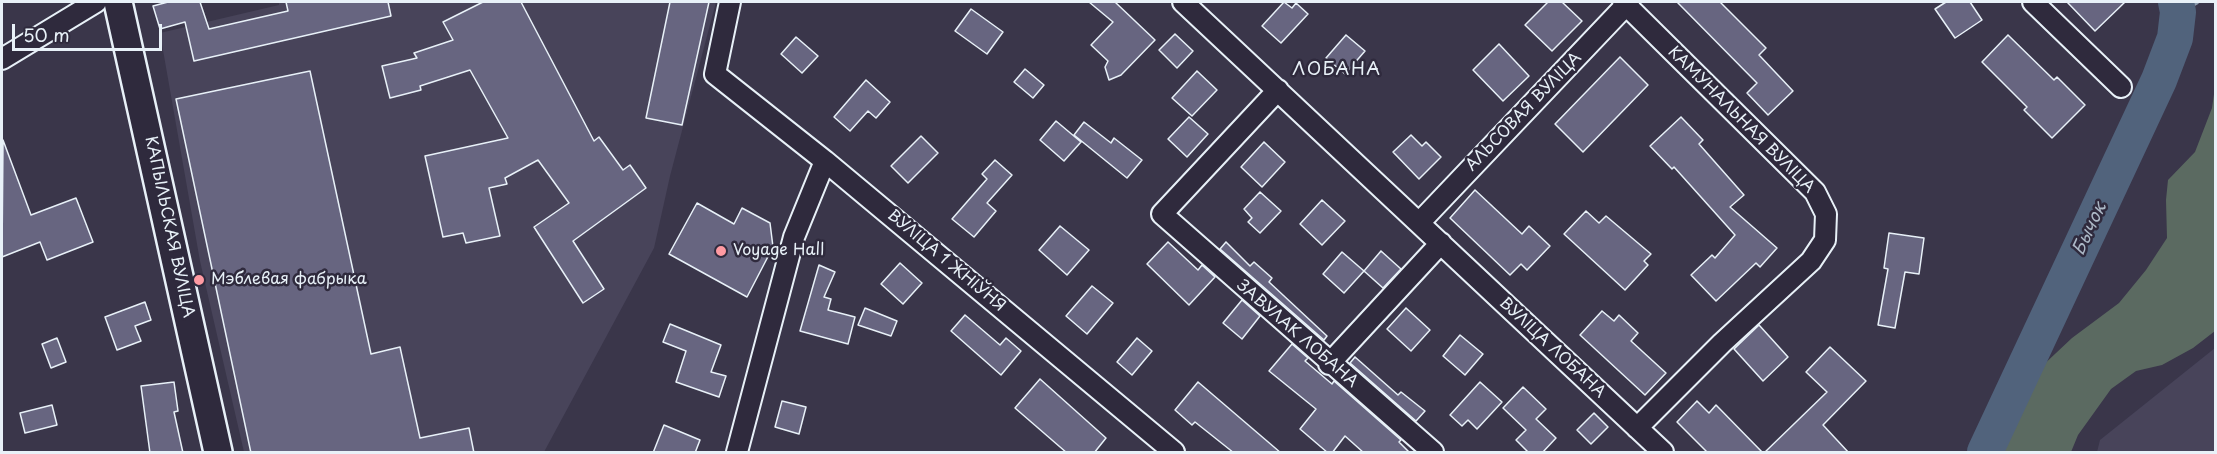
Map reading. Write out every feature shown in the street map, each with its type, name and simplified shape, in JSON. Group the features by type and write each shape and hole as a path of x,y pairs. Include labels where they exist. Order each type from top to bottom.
{"main road":[{"name":"КАПЫЛЬСКАЯ ВУЛІЦА","path":"118,2 218,453"}],"street":[{"path":"2,59 96,2"},
{"name":"ВУЛІЦА 1 ЖНІЎНЯ","path":"730,2 715,74 825,161 1174,453"},
{"name":"ВУЛІЦА ЛОБАНА","path":"1183,2 1663,453"},
{"path":"2033,2 2121,87"},
{"name":"АЛЬСОВАЯ ВУЛІЦА","path":"1419,223 1626,3"},
{"name":"КАМУНАЛЬНАЯ ВУЛІЦА","path":"1626,3 1815,192 1826,214 1825,240 1811,261 1722,343 1637,428"},
{"name":"ЗАВУЛАК ЛОБАНА","path":"1278,90 1162,214 1329,364 1433,453"},
{"path":"737,453 794,237 825,161"},
{"path":"1329,364 1442,243"}],"shaded area":[{"path":"279,2 716,2 670,176 654,248 544,452 244,452 200,261 160,33 279,5"},
{"path":"2215,348 2215,452 2097,452 2100,440"}],"green space":[{"path":"2215,87 2215,331 2193,348 2162,365 2136,371 2111,389 2078,435 2071,452 1999,452 2039,369 2072,338 2119,303 2146,270 2167,238 2168,180 2195,152 2212,108"}],"building":[{"path":"168,2 200,2 209,29 288,11 286,2 388,2 391,16 194,61 185,22 160,29 153,6"},
{"path":"483,2 521,2 594,141 599,137 623,170 630,165 646,188 573,241 604,289 583,303 534,227 569,203 538,160 505,178 507,184 489,188 500,236 466,243 463,233 443,237 425,156 508,138 470,70 420,86 421,90 390,98 382,66 417,58 414,53 453,40 443,22"},
{"path":"670,2 709,2 682,125 646,118"},
{"path":"1089,2 1115,2 1155,40 1121,75 1109,80 1105,67 1108,61 1091,45 1113,22"},
{"path":"1284,2 1292,8 1296,3 1308,14 1281,43 1262,26"},
{"path":"1548,2 1562,2 1582,21 1552,51 1525,25"},
{"path":"1677,2 1720,2 1766,48 1759,55 1793,91 1768,115 1747,93 1757,83"},
{"path":"1946,2 1970,2 1982,20 1955,38 1935,9"},
{"path":"2067,2 2125,2 2095,31"},
{"path":"971,9 1003,32 987,54 955,31"},
{"path":"1175,34 1193,51 1177,68 1159,50"},
{"path":"1346,35 1365,51 1345,74 1326,58"},
{"path":"2008,35 2054,80 2057,77 2085,105 2052,138 2024,110 2027,107 1982,62"},
{"path":"796,37 818,56 802,73 781,54"},
{"path":"1499,44 1529,76 1503,101 1473,70"},
{"path":"1620,57 1648,85 1583,152 1555,124"},
{"path":"1025,69 1044,85 1033,98 1014,82"},
{"path":"310,71 371,354 400,347 420,438 469,428 474,453 251,453 176,99"},
{"path":"1197,71 1217,90 1192,116 1172,98"},
{"path":"866,80 890,102 876,118 868,111 850,131 834,117"},
{"path":"1189,117 1208,134 1187,157 1168,139"},
{"path":"1681,117 1703,140 1699,144 1744,195 1730,207 1777,248 1760,267 1756,263 1716,301 1691,275 1712,255 1715,258 1735,235 1674,167 1672,169 1650,146"},
{"path":"1056,121 1081,142 1064,161 1040,140"},
{"path":"1084,122 1111,143 1114,138 1142,160 1127,178 1074,135"},
{"path":"1411,135 1422,146 1426,142 1441,157 1419,179 1393,152"},
{"path":"921,136 938,153 908,183 891,166"},
{"path":"3,140 31,215 76,198 93,242 47,260 40,242 2,257"},
{"path":"1264,142 1285,162 1262,187 1241,167"},
{"path":"995,160 1012,175 987,203 996,211 974,237 952,219 987,179 982,174"},
{"path":"1475,190 1522,234 1529,226 1550,246 1527,270 1521,264 1510,275 1450,218"},
{"path":"1260,192 1281,211 1260,233 1248,222 1252,218 1244,209"},
{"path":"1322,200 1345,221 1322,245 1300,224"},
{"name":"Voyage Hall","path":"697,203 734,224 742,208 770,223 773,247 747,297 669,254"},
{"path":"1586,211 1599,223 1606,216 1651,254 1644,261 1648,265 1625,290 1564,234"},
{"path":"1060,226 1089,250 1067,275 1039,250"},
{"path":"1889,233 1924,238 1919,274 1905,272 1895,328 1878,325 1888,269 1884,268"},
{"path":"1168,242 1198,270 1202,265 1215,277 1189,305 1147,264"},
{"path":"1226,242 1250,266 1254,262 1272,278 1269,282 1327,336 1324,340 1220,249"},
{"path":"1381,251 1401,269 1383,288 1364,271"},
{"path":"1342,252 1364,271 1344,293 1323,274"},
{"path":"900,263 922,283 903,304 881,284"},
{"path":"819,265 835,272 824,297 831,299 828,310 855,317 848,344 800,331"},
{"path":"1092,286 1113,303 1087,334 1066,316"},
{"path":"1242,300 1260,316 1242,339 1223,323"},
{"path":"145,302 151,320 135,326 141,341 117,350 105,317"},
{"path":"865,308 897,321 891,336 858,325"},
{"path":"1406,308 1430,330 1411,351 1387,329"},
{"path":"1602,311 1614,321 1619,315 1638,333 1631,341 1666,373 1645,395 1580,335"},
{"path":"965,315 1000,345 1006,338 1021,351 1001,375 951,331"},
{"path":"670,324 721,345 711,372 726,376 719,397 676,382 686,351 663,342"},
{"path":"1759,325 1788,357 1763,381 1734,349"},
{"path":"1460,335 1483,354 1465,375 1443,356"},
{"path":"57,338 66,362 51,368 42,344"},
{"path":"1137,338 1152,351 1132,375 1117,362"},
{"path":"1292,344 1308,358 1305,361 1332,384 1334,381 1401,440 1399,442 1410,453 1364,453 1345,436 1332,453 1328,453 1300,429 1316,409 1269,371"},
{"path":"1830,347 1866,381 1823,425 1849,453 1764,453 1827,392 1806,372"},
{"path":"1355,357 1398,395 1401,392 1425,411 1416,421 1350,363"},
{"path":"1040,379 1106,438 1094,453 1067,453 1015,408"},
{"path":"174,382 178,411 174,412 183,453 150,453 141,386"},
{"path":"1198,382 1281,453 1234,453 1195,422 1192,425 1175,410"},
{"path":"1480,382 1502,402 1477,429 1468,420 1462,426 1450,415"},
{"path":"1523,387 1546,409 1536,419 1556,438 1542,453 1529,453 1516,440 1526,430 1503,408"},
{"path":"782,401 806,407 799,434 775,427"},
{"path":"1697,401 1709,413 1716,405 1763,453 1708,453 1677,422"},
{"path":"52,405 57,425 25,433 20,413"},
{"path":"1594,413 1608,427 1591,444 1577,430"},
{"path":"664,425 700,440 695,453 653,453"}],"waterway":[{"name":"Бычок","path":"1985,452 2159,80 2175,38 2178,12 2176,2"},
{"path":"2178,12 2196,2"}],"place":[{"name":"Voyage Hall","path":"721,251"},
{"name":"Мэблевая фабрыка","path":"199,280"}],"district":[{"name":"ЛОБАНА","path":"1337,70"}]}
